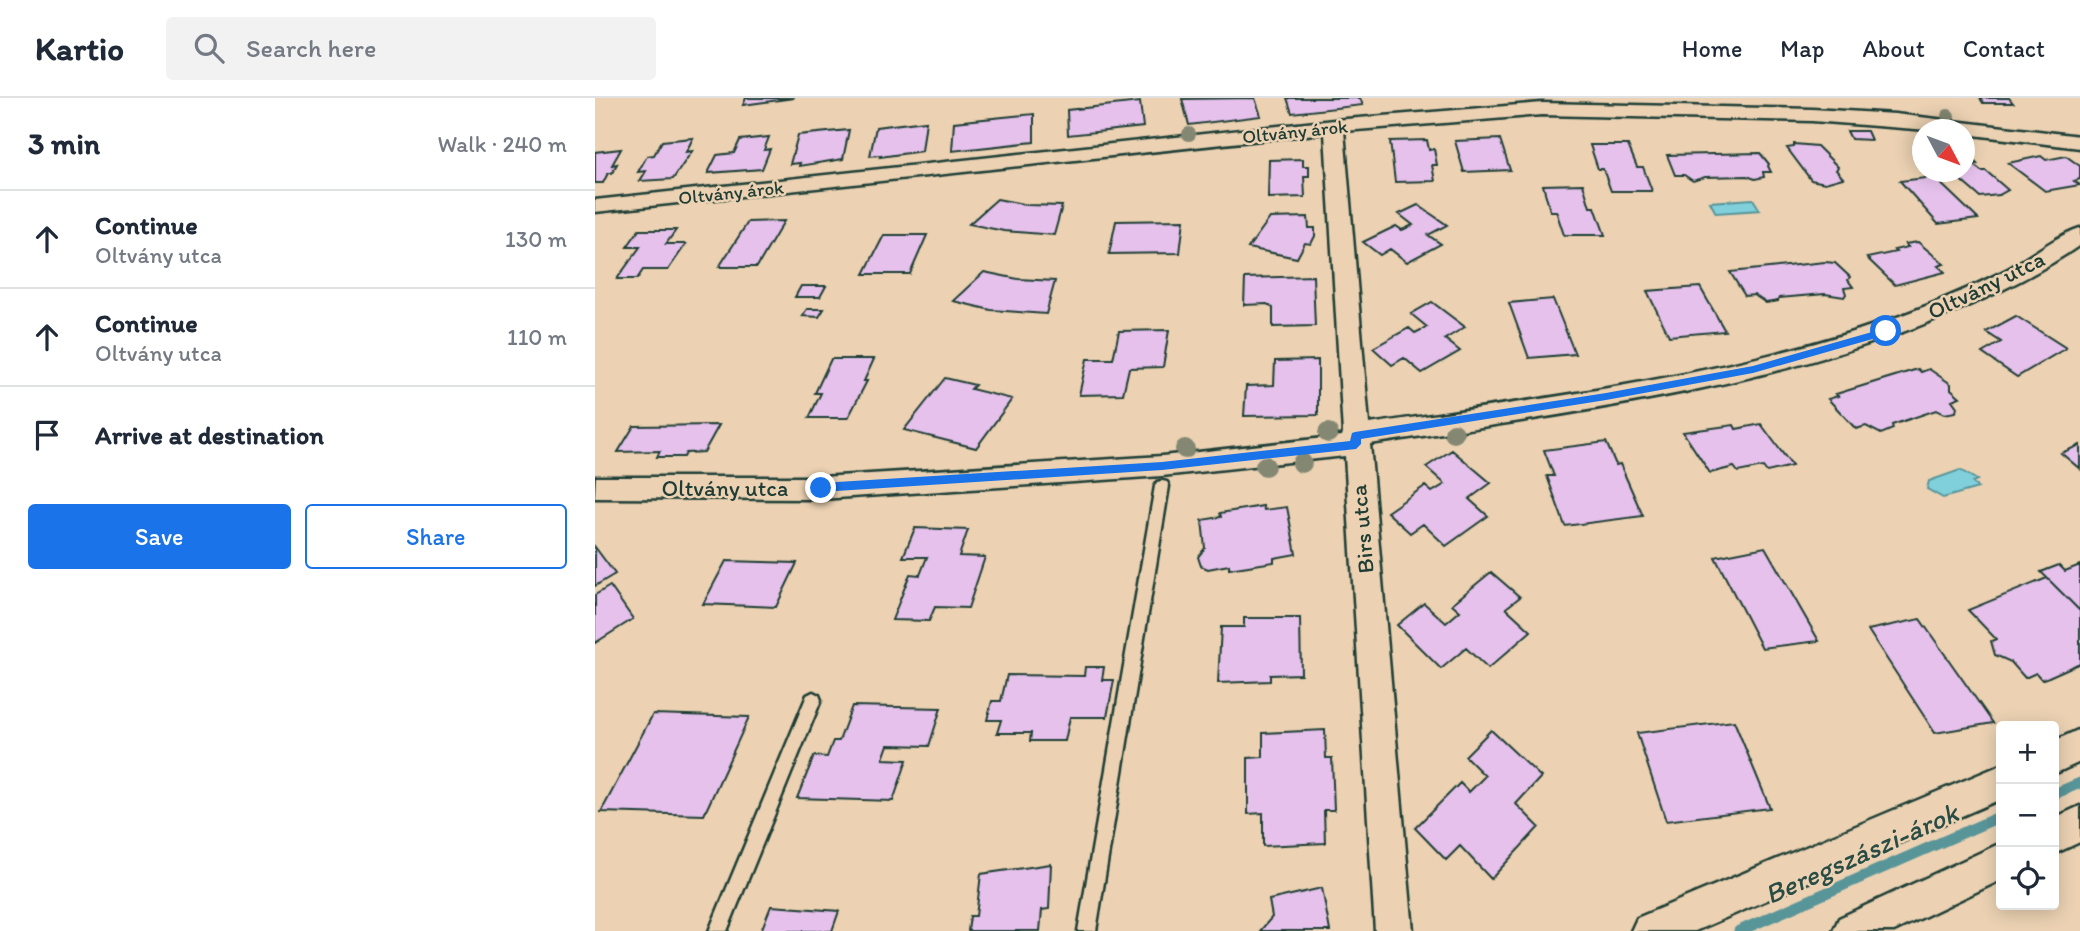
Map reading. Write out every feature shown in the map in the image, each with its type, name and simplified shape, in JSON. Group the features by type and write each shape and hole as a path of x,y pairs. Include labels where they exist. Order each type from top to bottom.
{"street":[{"name":"Oltvány árok","path":"595,206 1544,104 1874,118 2080,142"},
{"name":"Birs utca","path":"1334,126 1356,440 1383,753 1394,931"},
{"name":"Oltvány utca","path":"596,488 821,488 1162,466 1356,440 1631,392 1753,369 1798,357 1886,331 1974,295 2011,277 2080,235"},
{"path":"2059,756 2080,746"},
{"path":"1650,931 1996,784"},
{"path":"2059,834 2080,824"},
{"path":"1852,931 1996,863"}],"lane":[{"path":"1087,931 1162,486"},
{"path":"718,931 813,699"}],"water":[{"path":"1753,199 1760,210 1716,213 1710,202"},
{"path":"1960,470 1977,480 1972,482 1978,488 1943,498 1927,489 1929,481"}],"building":[{"path":"746,98 794,98 743,105"},
{"path":"1255,98 1261,116 1189,125 1182,99"},
{"path":"1287,98 1360,98 1363,105 1292,113"},
{"path":"1980,98 2009,98 2013,103 1983,103"},
{"path":"1140,102 1143,127 1068,135 1067,110"},
{"path":"1034,114 1034,142 952,151 954,122"},
{"path":"926,121 922,151 870,156 876,127"},
{"path":"849,130 843,159 799,166 800,163 790,164 798,135"},
{"path":"1847,131 1867,131 1871,140 1851,139"},
{"path":"769,137 764,150 770,149 762,169 708,173 717,155 734,153 740,140"},
{"path":"693,138 686,152 692,151 673,179 640,181 646,171 638,172 647,156 654,155 662,141"},
{"path":"1500,139 1510,170 1464,172 1455,141"},
{"path":"1427,140 1429,150 1434,149 1437,165 1432,165 1435,181 1395,182 1390,141"},
{"path":"1794,144 1817,146 1838,167 1836,170 1843,178 1825,183 1811,180 1787,148 1794,147"},
{"path":"1590,145 1628,145 1637,167 1643,167 1652,191 1611,191 1603,169 1598,169"},
{"path":"621,149 612,165 617,164 612,173 608,173 603,183 595,183 595,152"},
{"path":"1760,153 1769,164 1771,172 1763,172 1764,177 1705,177 1693,181 1684,175 1675,175 1667,155"},
{"path":"2041,156 2046,160 2066,156 2080,166 2080,179 2074,181 2080,185 2045,191 2008,163"},
{"path":"1303,159 1303,166 1309,166 1309,176 1304,176 1305,197 1268,198 1269,160"},
{"path":"1975,166 1981,171 1986,171 2008,190 1999,195 1980,197 1963,182 1975,182"},
{"path":"1900,181 1939,182 1978,219 1938,224"},
{"path":"1583,184 1590,207 1595,207 1605,235 1564,235 1556,211 1550,211 1543,185"},
{"path":"997,199 1028,205 1062,206 1054,235 1004,231 969,224"},
{"path":"1418,205 1447,225 1428,235 1441,244 1407,262 1390,249 1380,255 1363,242 1396,226 1402,230 1413,225 1399,214"},
{"path":"1308,217 1309,228 1315,228 1315,236 1311,244 1305,243 1297,258 1248,248 1270,218"},
{"path":"1184,220 1180,253 1109,254 1116,221"},
{"path":"784,221 757,267 719,267 748,222"},
{"path":"639,230 676,230 666,244 686,244 668,270 643,270 637,279 617,279 640,247 627,247"},
{"path":"884,235 927,235 910,274 864,274"},
{"path":"1918,242 1944,264 1938,266 1945,272 1895,285 1867,258 1896,252 1894,250 1908,247 1905,244"},
{"path":"1835,263 1850,277 1848,280 1853,287 1844,288 1844,297 1825,294 1779,298 1778,301 1766,303 1754,295 1745,296 1730,272"},
{"path":"984,272 1018,279 1055,281 1046,314 991,310 953,301"},
{"path":"1313,276 1315,326 1273,327 1273,308 1267,304 1244,305 1245,278"},
{"path":"801,286 826,286 820,297 795,297"},
{"path":"1700,287 1725,331 1669,336 1647,291"},
{"path":"1553,299 1575,354 1529,358 1509,303"},
{"path":"1432,302 1465,327 1445,339 1460,351 1422,373 1404,358 1392,365 1373,348 1409,328 1415,333 1427,327 1411,314"},
{"path":"807,309 824,309 819,317 802,316"},
{"path":"2016,316 2066,348 2017,377 1982,353 2001,342 1986,332"},
{"path":"1169,330 1163,367 1129,368 1123,394 1079,395 1087,359 1113,359 1119,331"},
{"path":"831,359 874,359 864,381 867,381 848,418 809,418 821,393 815,393"},
{"path":"1318,360 1318,415 1244,416 1246,386 1274,385 1275,361"},
{"path":"1918,369 1921,372 1929,369 1951,384 1951,389 1960,397 1952,400 1957,407 1956,412 1944,414 1936,410 1892,425 1893,429 1881,434 1866,426 1856,429 1828,399 1838,396 1836,394"},
{"path":"945,378 975,385 971,389 1012,399 976,448 904,430"},
{"path":"1761,424 1792,466 1767,472 1763,467 1738,472 1734,467 1710,473 1683,432 1734,425 1736,429"},
{"path":"719,425 704,452 686,453 684,457 657,457 660,451 618,452 634,426"},
{"path":"1606,442 1616,465 1620,464 1643,516 1565,526 1547,476 1554,476 1544,450"},
{"path":"2080,445 2080,469 2061,453"},
{"path":"1452,450 1491,483 1469,499 1488,516 1446,546 1423,524 1410,533 1387,512 1425,486 1432,492 1445,484 1426,467"},
{"path":"1263,506 1264,510 1287,507 1296,554 1274,558 1274,562 1229,569 1229,565 1208,569 1201,566 1198,557 1205,548 1202,520 1221,517 1220,513"},
{"path":"915,528 968,530 959,556 985,557 968,608 935,607 929,621 892,620 910,574 920,575 927,557 903,557"},
{"path":"595,547 615,574 595,586"},
{"path":"1765,547 1819,641 1762,648 1715,557"},
{"path":"726,561 797,563 776,607 703,604"},
{"path":"2059,565 2065,571 2080,565 2080,611 2041,572"},
{"path":"1491,572 1520,597 1506,608 1531,631 1488,669 1466,648 1441,669 1397,625 1424,603 1446,623 1460,611 1452,604"},
{"path":"2047,578 2080,611 2080,663 2042,680 2036,673 2025,678 2011,662 1995,655 1991,641 1996,639 1968,610"},
{"path":"610,586 633,619 595,643 595,595"},
{"path":"1244,618 1300,618 1301,674 1270,675 1270,681 1218,683 1221,627 1244,627"},
{"path":"1920,619 1993,723 1935,733 1868,630"},
{"path":"1085,667 1104,667 1102,680 1114,680 1107,717 1070,717 1065,741 1030,741 1031,733 997,733 1001,720 987,720 992,701 1001,701 1007,675 1084,676"},
{"path":"852,706 941,708 929,746 888,745 883,759 907,760 893,801 797,798 814,756 827,757 833,741 839,741"},
{"path":"653,714 749,717 704,815 601,812"},
{"path":"1734,721 1770,808 1666,821 1637,733"},
{"path":"1325,730 1326,758 1332,758 1334,810 1324,810 1325,843 1263,846 1263,813 1248,814 1248,758 1263,757 1263,733"},
{"path":"1491,730 1541,777 1516,804 1539,827 1491,879 1460,846 1446,860 1415,828 1460,783 1469,792 1485,776 1465,756"},
{"path":"1051,864 1049,909 1042,910 1040,931 968,931 970,916 976,916 981,874"},
{"path":"1322,888 1330,931 1260,931 1272,917 1269,900"},
{"path":"771,906 839,911 832,931 761,931"}],"waterway":[{"name":"Beregszászi-árok","path":"2059,792 2080,783"},
{"name":"Beregszászi-árok","path":"1739,931 1996,818"}],"route":[{"path":"821,488 1162,466 1356,444 1355,436 1606,397 1753,369 1886,331"}]}
